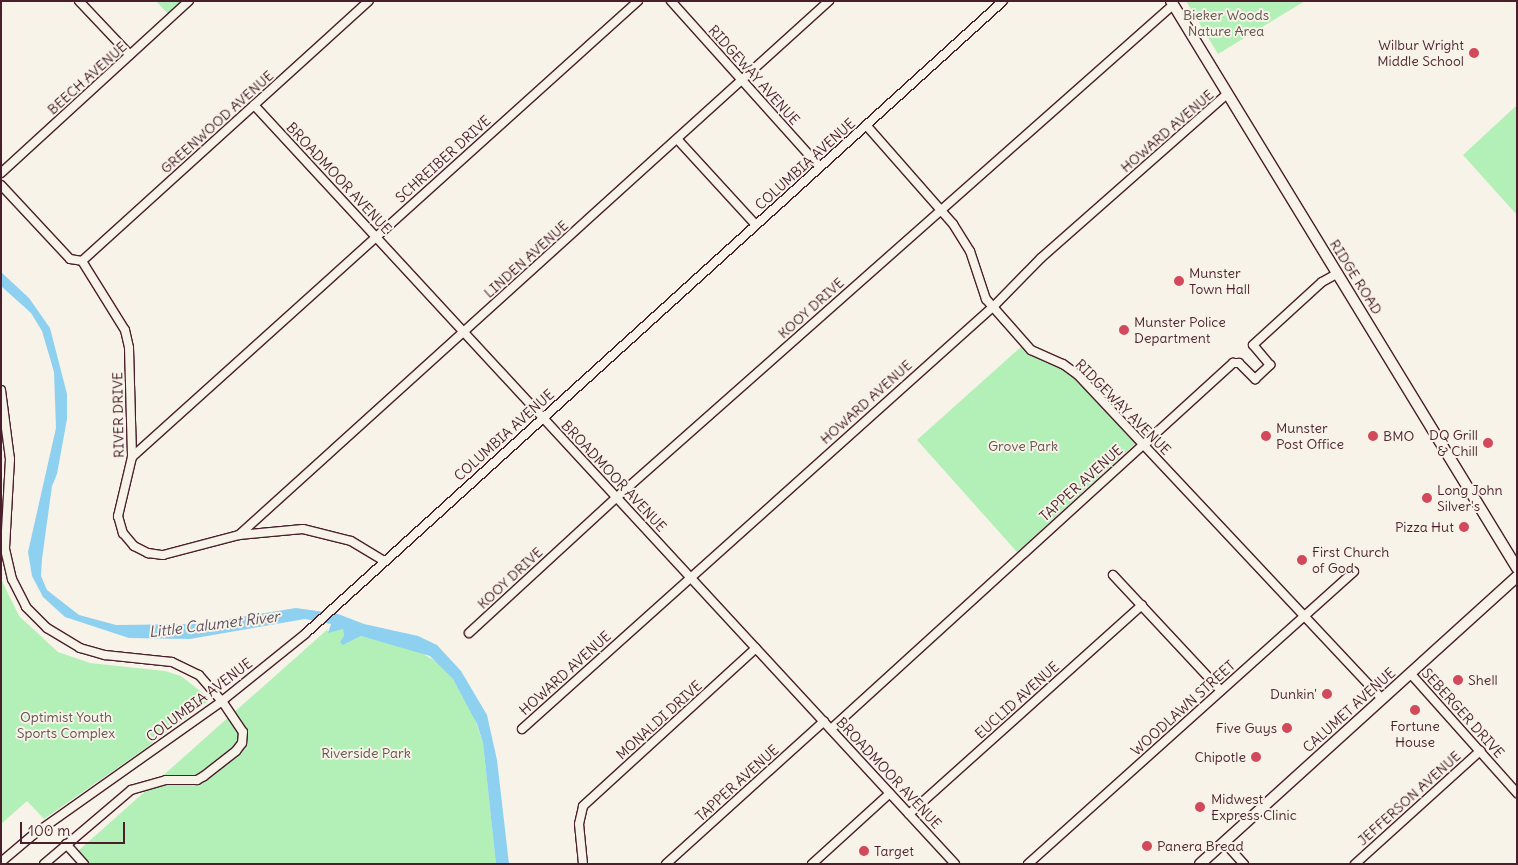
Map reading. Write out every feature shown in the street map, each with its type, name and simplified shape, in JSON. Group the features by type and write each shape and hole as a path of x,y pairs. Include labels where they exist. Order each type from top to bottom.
{"main road":[{"name":"RIDGE ROAD","path":"1172,3 1517,568"},
{"name":"CALUMET AVENUE","path":"1200,864 1517,577"}],"street":[{"path":"79,1 130,55"},
{"name":"BEECH AVENUE","path":"1,173 189,1"},
{"name":"GREENWOOD AVENUE","path":"82,261 369,1"},
{"name":"SCHREIBER DRIVE","path":"132,457 638,1"},
{"name":"RIDGEWAY AVENUE","path":"671,1 819,166"},
{"name":"LINDEN AVENUE","path":"239,536 678,140 829,1"},
{"name":"COLUMBIA AVENUE","path":"1,862 33,835 222,701 305,634 542,417 1003,1"},
{"name":"KOOY DRIVE","path":"469,633 616,497 1172,3"},
{"name":"HOWARD AVENUE","path":"522,729 689,576 994,306 1040,258 1227,94"},
{"name":"BROADMOOR AVENUE","path":"254,105 955,864"},
{"name":"RIDGEWAY AVENUE","path":"866,125 940,210 970,250 983,293 1031,350 1063,364 1078,375 1382,699"},
{"path":"678,140 755,224"},
{"name":"RIVER DRIVE","path":"1,185 70,259 82,261 117,314 128,339 132,457 118,516 123,533 134,546 148,553 163,555 239,536 284,529 321,531 351,541 384,561"},
{"name":"TAPPER AVENUE","path":"831,729 1233,363 1239,363 1255,379 1270,366 1253,345 1322,282 1338,273"},
{"path":"1,390 10,459 4,542 12,579 26,607 47,628 80,648 105,655 156,660 185,667 198,675 222,701 243,732 242,742 236,751 196,780 166,780 131,790 44,864"},
{"name":"WOODLAWN STREET","path":"1028,864 1354,571"},
{"path":"1113,575 1220,691"},
{"name":"EUCLID AVENUE","path":"909,814 1142,605"},
{"name":"MONALDI DRIVE","path":"583,864 580,812 756,648"},
{"name":"SEBERGER DRIVE","path":"1410,673 1517,793"},
{"name":"TAPPER AVENUE","path":"666,864 824,721"},
{"name":"JEFFERSON AVENUE","path":"1355,864 1480,751"},
{"path":"812,864 890,793"},
{"path":"1224,842 1244,864"},
{"path":"66,844 84,864"}],"green space":[{"path":"156,1 183,1 168,14"},
{"name":"Bieker Woods Nature Area","path":"1186,1 1305,1 1218,54"},
{"path":"1517,105 1517,215 1463,155"},
{"name":"Grove Park","path":"1022,346 1036,357 1064,366 1136,443 1017,552 917,440"},
{"name":"Optimist Youth Sports Complex","path":"1,579 19,616 58,652 90,663 165,671 181,676 209,698 207,702 143,750 44,819 27,801 1,824"},
{"name":"Riverside Park","path":"329,628 327,631 343,629 345,644 361,636 418,651 439,663 453,679 473,714 483,743 496,864 90,864 78,851"}],"water":[{"name":"Little Calumet River","path":"1,272 29,298 50,328 67,394 67,419 57,474 52,486 42,559 41,576 47,590 79,615 116,625 198,624 296,608 338,614 364,624 418,636 437,645 461,671 487,715 497,760 509,864 496,864 483,743 477,724 453,679 430,656 361,636 343,645 340,642 344,636 343,629 328,633 331,624 305,619 190,639 129,638 65,617 43,597 32,576 28,552 56,428 54,372 42,331 31,313 1,286"}],"place":[{"name":"Wilbur Wright Middle School","path":"1474,53"},
{"name":"Munster Town Hall","path":"1179,281"},
{"name":"Munster Police Department","path":"1124,330"},
{"name":"Munster Post Office","path":"1266,436"},
{"name":"BMO","path":"1373,436"},
{"name":"DQ Grill & Chill","path":"1488,443"},
{"name":"Long John Silver's","path":"1427,498"},
{"name":"Pizza Hut","path":"1464,527"},
{"name":"First Church of God","path":"1302,560"},
{"name":"Shell","path":"1458,680"},
{"name":"Dunkin'","path":"1327,694"},
{"name":"Fortune House","path":"1415,710"},
{"name":"Five Guys","path":"1287,728"},
{"name":"Chipotle","path":"1256,757"},
{"name":"Midwest Express Clinic","path":"1200,807"},
{"name":"Panera Bread","path":"1147,846"},
{"name":"Target","path":"864,851"}]}
